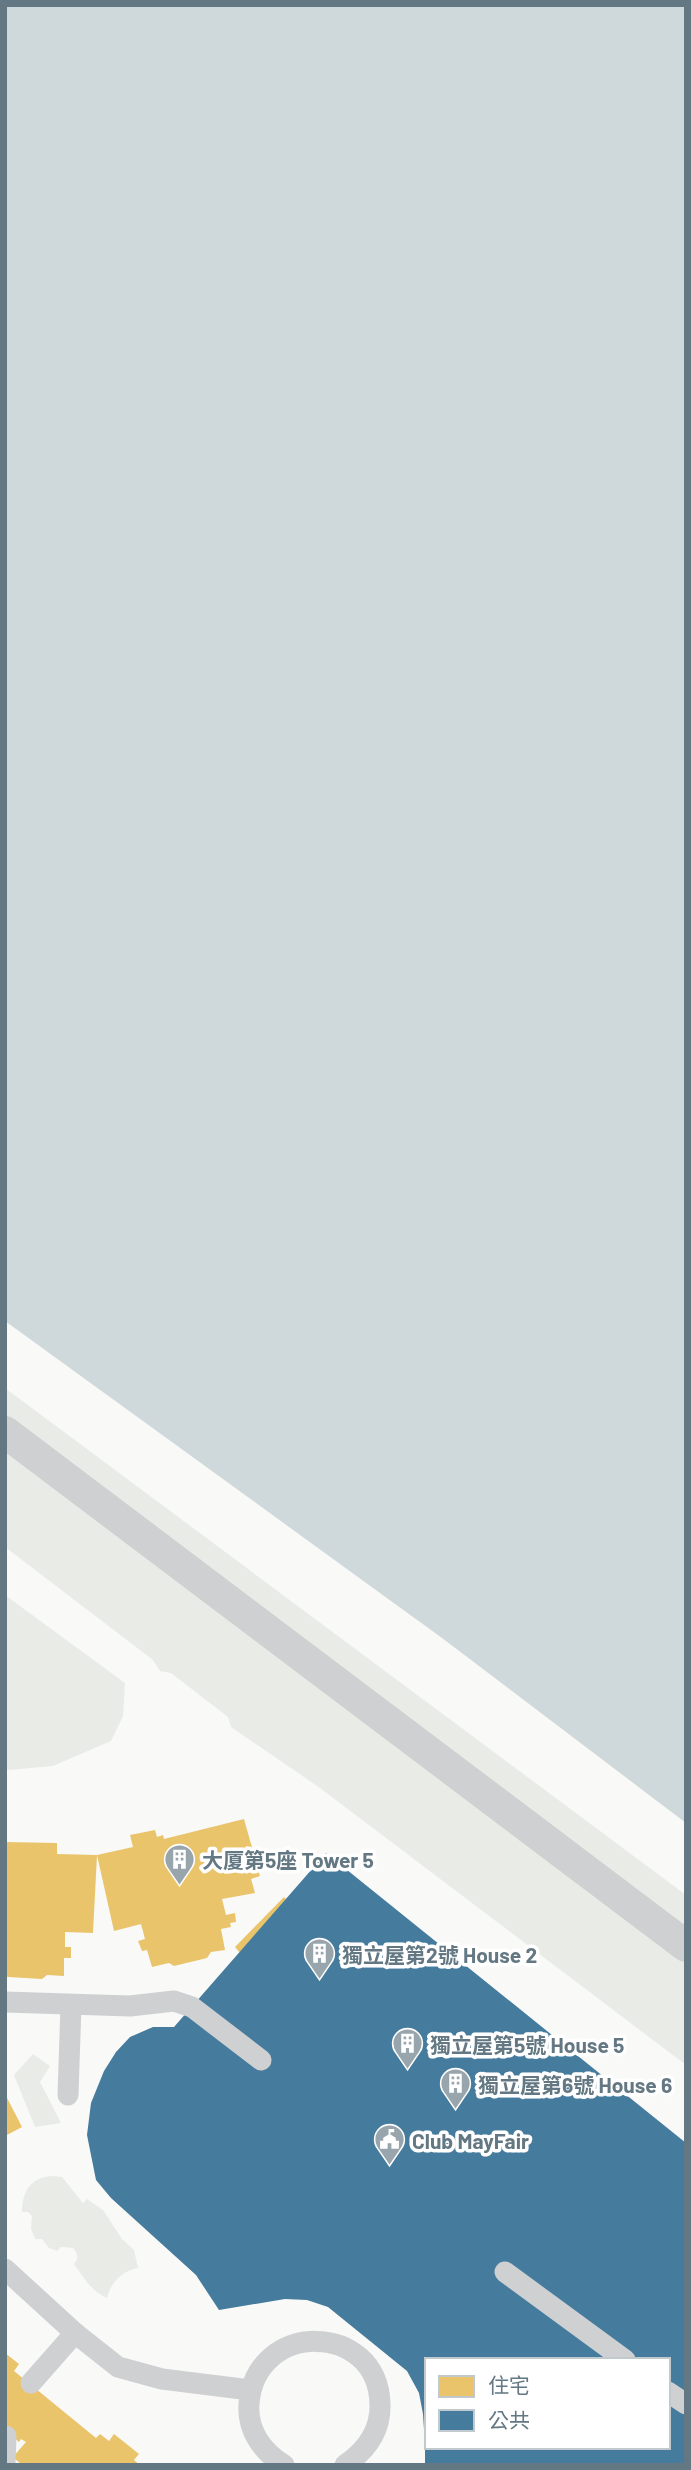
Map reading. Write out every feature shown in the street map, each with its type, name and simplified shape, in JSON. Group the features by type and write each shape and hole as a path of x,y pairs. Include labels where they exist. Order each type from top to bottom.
{"street":[{"path":"5,1432 686,1946"}],"lane":[{"path":"5,2002 130,2006 174,2001 192,2007 261,2060"},
{"path":"68,2095 71,2005"},
{"path":"5,2269 75,2333 118,2367 162,2379 250,2389"},
{"path":"505,2272 622,2358"},
{"path":"31,2384 75,2333"},
{"path":"274,2462 259,2443 251,2426 248,2408 250,2389 259,2369 275,2353 294,2343 316,2340 338,2344 358,2356 372,2373 380,2393 380,2415 374,2436 360,2454 345,2465"},
{"path":"670,2393 686,2404"},
{"path":"5,2463 6,2436"}],"shaded area":[{"path":"5,5 686,5 686,1823 442,1638 5,1321"},
{"path":"5,1388 686,1895 686,2065 320,1788 231,1727 228,1717 171,1673 160,1671 153,1660 5,1547"},
{"path":"5,1595 125,1683 123,1716 111,1741 53,1766 9,1770 5,1768"},
{"path":"33,2054 50,2066 40,2082 61,2123 35,2127 14,2075"},
{"path":"62,2177 83,2203 87,2199 103,2210 122,2239 134,2250 138,2268 118,2278 107,2298 92,2288 74,2264 77,2256 73,2248 61,2247 57,2251 49,2248 42,2239 35,2239 31,2229 32,2216 28,2212 22,2212 29,2186 39,2179"}],"building: 住宅":[{"name":"大厦第5座 Tower 5","path":"244,1819 260,1876 251,1879 255,1893 222,1899 226,1915 235,1913 236,1922 230,1923 231,1927 221,1929 225,1950 211,1952 207,1958 174,1966 169,1963 152,1967 147,1950 142,1951 138,1941 145,1939 141,1924 114,1931 97,1855 133,1847 130,1835 155,1830 157,1837 163,1835 164,1839"},
{"path":"5,1842 57,1843 57,1854 97,1855 93,1933 65,1932 65,1947 71,1947 71,1958 64,1958 64,1976 47,1975 42,1979 5,1975"},
{"path":"284,1897 320,1931 258,1992 244,1979 253,1969 235,1947"},
{"name":"獨立屋第2號 House 2","path":"321,1935 364,1974 343,1995 340,2003 338,2001 312,2026 287,2006 273,2022 257,2006"},
{"path":"367,1979 410,2016 389,2038 387,2045 384,2044 374,2056 372,2054 360,2069 348,2058 346,2061 334,2049 320,2066 304,2051"},
{"name":"獨立屋第5號 House 5","path":"413,2020 457,2056 436,2079 438,2081 434,2086 431,2085 422,2097 419,2095 407,2110 382,2091 368,2108 351,2093"},
{"name":"獨立屋第6號 House 6","path":"460,2060 505,2095 485,2118 482,2126 468,2136 458,2150 444,2140 442,2142 431,2132 417,2150 400,2135"},
{"path":"5,2094 22,2127 5,2136"},
{"path":"559,2121 603,2156 543,2231 525,2217 539,2200 515,2179"},
{"path":"610,2159 654,2194 594,2268 576,2255 590,2237 567,2216"},
{"path":"661,2196 686,2214 686,2258 650,2306 632,2294 644,2276 620,2256"},
{"path":"686,2274 686,2302 674,2293"},
{"path":"5,2353 19,2364 14,2371 96,2438 100,2434 109,2441 114,2434 139,2454 134,2460 140,2465 22,2465 13,2457 26,2442 21,2439 19,2442 9,2433 5,2437"}],"building: 公共":[{"name":"Club MayFair","path":"326,1853 686,2143 686,2465 425,2465 425,2449 670,2449 670,2358 425,2358 425,2445 419,2393 407,2371 328,2307 307,2300 285,2299 219,2310 196,2275 111,2198 96,2180 87,2135 91,2103 104,2071 116,2052 130,2037 153,2027 174,2027"}],"place":[{"name":"大厦第5座 Tower 5","path":"179,1886"},
{"name":"獨立屋第2號 House 2","path":"319,1981"},
{"name":"獨立屋第5號 House 5","path":"407,2071"},
{"name":"獨立屋第6號 House 6","path":"455,2111"},
{"name":"Club MayFair","path":"389,2167"}]}
